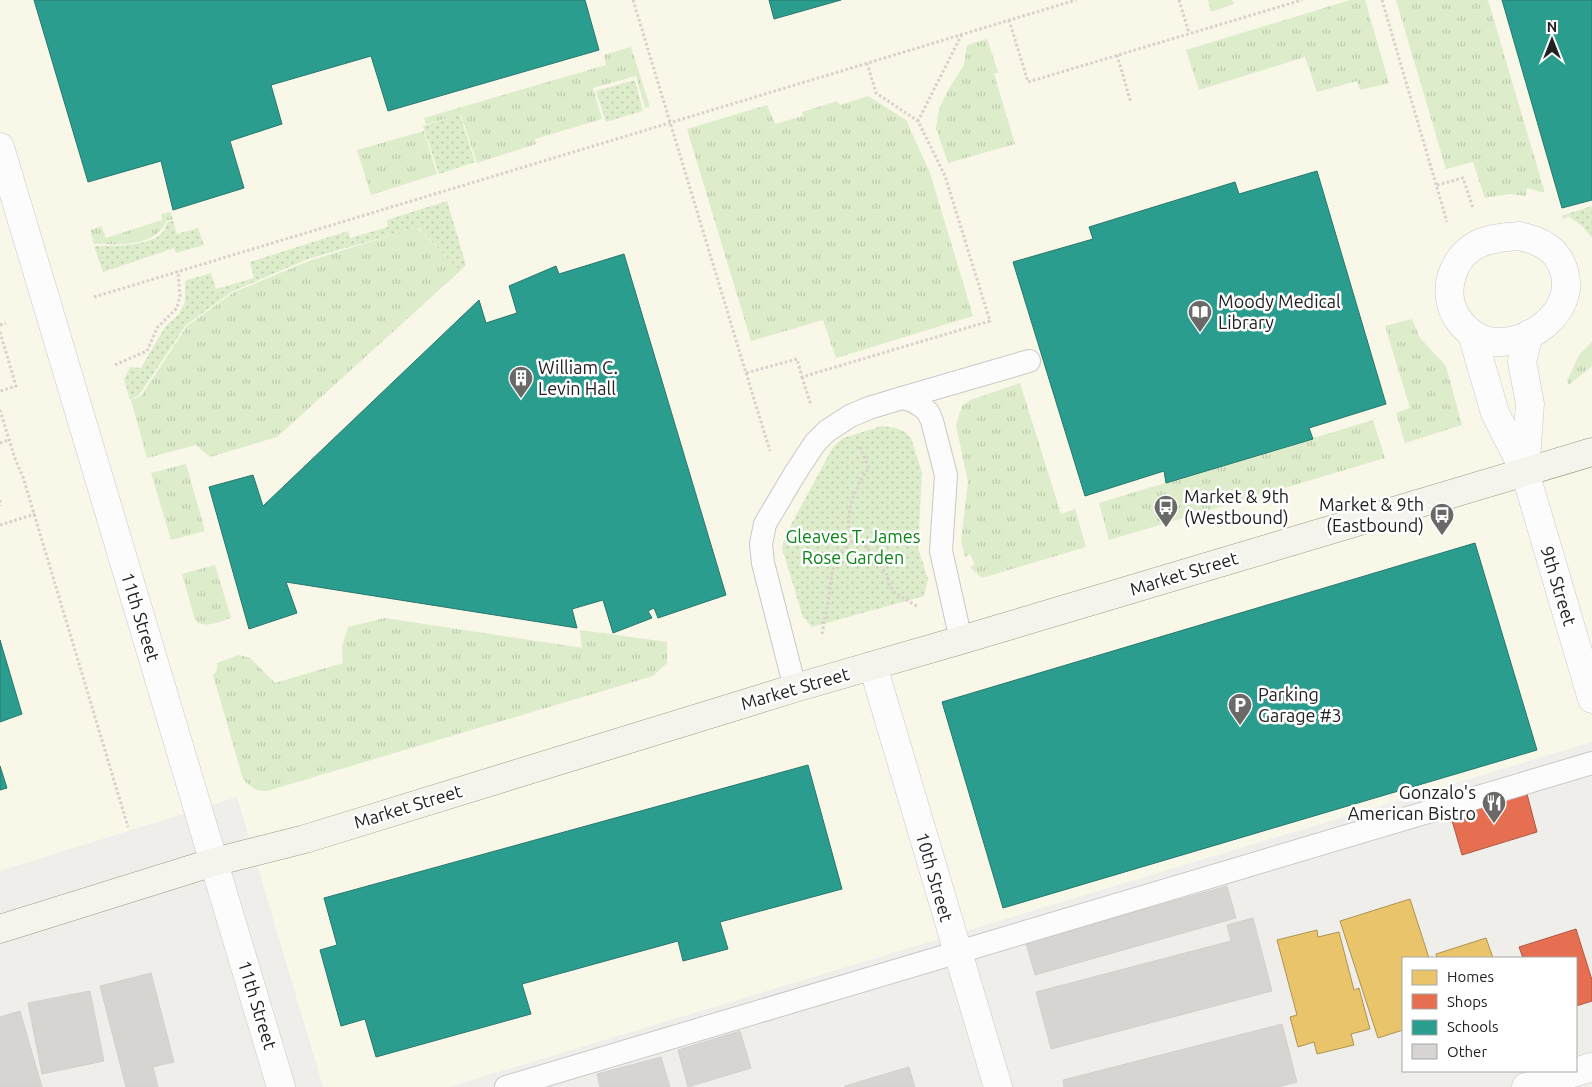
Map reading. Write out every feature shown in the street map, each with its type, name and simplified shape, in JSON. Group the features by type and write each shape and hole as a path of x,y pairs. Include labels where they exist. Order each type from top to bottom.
{"main road":[{"name":"Market Street","path":"0,929 214,862 305,839 795,688 1592,452"}],"street":[{"name":"11th Street","path":"0,147 281,1087"},
{"name":"9th Street","path":"1519,236 1537,240 1550,249 1561,262 1567,280 1564,300 1556,314 1546,325 1529,334 1509,340 1489,341 1472,334 1459,321 1451,304 1449,285 1454,267 1466,252 1479,244 1498,238 1519,236"},
{"name":"9th Street","path":"1472,334 1495,413 1525,472 1592,699"},
{"name":"9th Street","path":"1525,472 1530,404 1522,362 1529,334"},
{"name":"10th Street","path":"873,666 998,1087"},
{"path":"1577,1072 1592,1067"},
{"path":"1526,1087 1576,1072"}],"lane":[{"path":"795,688 763,563 761,544 765,524 794,475 816,443 827,431 850,416 869,408 1029,361"},
{"path":"902,398 913,401 928,412 936,431 946,475 941,551 961,640"},
{"path":"506,1087 1592,763"}],"path":[{"path":"633,0 772,459"},
{"path":"94,296 1076,0"},
{"path":"1179,0 1189,34"},
{"path":"1009,20 1028,82 1302,0"},
{"path":"1382,0 1449,227"},
{"path":"918,121 962,34"},
{"path":"1117,55 1131,103"},
{"path":"802,377 990,321 945,176 918,121 876,93 867,63"},
{"path":"1437,185 1463,178 1475,214"},
{"path":"115,365 147,351 157,328 177,308 180,294 178,271"},
{"path":"0,325 6,323"},
{"path":"0,332 16,386 0,391"},
{"path":"746,373 797,359 811,405"},
{"path":"0,410 35,514 128,827"},
{"path":"0,443 10,440"},
{"path":"851,541 848,531 848,514 859,484 869,468 859,445"},
{"path":"0,500 0,506"},
{"path":"0,525 35,514"},
{"path":"851,541 865,546 874,556 887,574 889,584 894,592 918,606"},
{"path":"822,634 831,574 842,548 851,541"}],"shaded area":[{"path":"0,0 1592,0 1592,742 449,1087 323,1087 237,797 0,871"}],"green space":[{"path":"1208,0 1232,0 1234,4 1211,12"},
{"path":"1350,0 1365,0 1389,83 1360,90 1357,81 1317,92 1305,57 1199,90 1186,50"},
{"path":"1396,0 1488,0 1545,193 1527,188 1526,196 1510,194 1485,198 1473,162 1446,169"},
{"path":"987,39 998,72 994,74 1015,144 948,163 936,128 939,109 948,90 964,65 967,45"},
{"path":"631,47 650,107 645,108 636,76 593,88 602,119 535,139 536,144 477,163 461,115 426,124 424,118 606,65 604,55"},
{"path":"635,80 643,111 606,122 596,91"},
{"path":"868,96 906,120 930,173 973,316 836,358 823,320 751,341 687,129 767,105 775,124 803,116 802,112 837,101 840,105"},
{"path":"460,115 475,162 439,174 423,126"},
{"path":"424,131 437,174 371,195 357,150"},
{"path":"447,201 466,265 460,271 418,227 308,259 233,291 186,325 139,395 130,400 124,379 130,367 141,368 165,327 179,314 185,302 185,281 211,273 216,289 254,278 250,262 348,231 350,238 388,227 387,220"},
{"path":"1592,206 1592,238 1582,226 1568,216 1564,219 1561,216"},
{"path":"170,212 173,220 167,220 154,236 145,240 125,244 94,244 90,230 101,226 106,238 162,220 161,214"},
{"path":"168,221 173,221 177,234 198,228 204,245 176,253 174,248 103,272 94,246 130,245 149,241 163,232"},
{"path":"417,227 460,271 277,437 210,457 196,445 147,458 131,400 141,396 187,326 234,292 309,261"},
{"path":"1412,319 1420,338 1446,366 1462,425 1405,443 1396,413 1410,408 1385,326"},
{"path":"1592,342 1592,366 1569,385 1567,381 1579,355"},
{"path":"1020,383 1061,514 1075,509 1086,547 982,578 970,567 975,564 970,554 965,557 961,540 968,482 956,425 962,406 970,400"},
{"path":"1373,420 1385,458 1109,540 1099,503"},
{"name":"Gleaves T. James Rose Garden","path":"882,426 896,428 905,432 911,438 922,473 918,548 928,579 924,596 812,627 803,617 782,548 785,536 833,447 843,438"},
{"path":"186,464 205,531 171,540 151,473"},
{"path":"215,565 231,618 207,625 198,623 195,620 182,574"},
{"path":"385,618 582,648 580,630 667,642 667,663 653,676 267,791 257,790 249,785 243,779 213,675 217,670 217,663 239,655 250,658 275,683 343,663 342,647 348,627"}],"building: Homes":[{"path":"1410,899 1429,957 1402,957 1402,1030 1378,1038 1340,921"},
{"path":"1317,930 1318,937 1339,932 1354,990 1359,988 1370,1029 1351,1034 1354,1045 1317,1054 1314,1042 1298,1047 1290,1017 1297,1015 1277,940"},
{"path":"1486,938 1493,957 1437,957 1436,954"}],"building: Shops":[{"name":"Gonzalo's American Bistro","path":"1527,794 1537,832 1462,855 1451,817"},
{"path":"1576,929 1592,980 1592,1001 1577,1006 1577,957 1523,957 1519,947"}],"building: Schools":[{"path":"34,0 585,0 599,50 388,111 371,56 271,85 282,124 230,141 244,188 173,210 161,161 88,182"},
{"path":"769,0 841,0 774,19"},
{"path":"1502,0 1592,0 1592,200 1562,208"},
{"name":"Moody Medical Library","path":"1317,171 1386,404 1309,428 1313,439 1166,483 1164,471 1085,496 1013,262 1093,239 1089,227 1235,182 1239,194"},
{"name":"William C. Levin Hall","path":"624,254 726,595 658,618 654,608 648,611 652,618 613,633 603,600 572,609 577,628 286,582 297,613 249,629 209,487 253,475 263,506 479,300 486,323 517,313 509,286 556,266 559,274"},
{"name":"Parking Garage #3","path":"1475,543 1537,750 1003,908 942,702"},
{"path":"0,640 22,714 0,722"},
{"path":"808,765 842,889 720,922 728,949 683,961 678,941 522,984 531,1014 376,1057 365,1019 341,1026 320,950 337,945 324,898"},
{"path":"0,766 7,788 0,790"}],"building: Other":[{"path":"1227,886 1236,918 1035,975 1026,943"},
{"path":"1253,918 1272,991 1051,1049 1036,992 1231,941 1227,925"},
{"path":"151,973 174,1062 153,1067 158,1087 126,1087 100,986"},
{"path":"90,991 104,1061 42,1074 28,1003"},
{"path":"20,1011 42,1087 0,1087 0,1017"},
{"path":"1282,1024 1297,1082 1278,1087 1064,1087 1063,1080"},
{"path":"740,1031 751,1068 688,1087 678,1050"},
{"path":"661,1057 670,1087 600,1087 597,1074"},
{"path":"909,1067 915,1087 845,1087 845,1086"}],"place":[{"name":"Moody Medical Library","path":"1200,333"},
{"name":"William C. Levin Hall","path":"521,399"},
{"name":"Market & 9th (Westbound)","path":"1166,528"},
{"name":"Market & 9th (Eastbound)","path":"1442,536"},
{"name":"Parking Garage #3","path":"1240,726"},
{"name":"Gonzalo's American Bistro","path":"1494,824"}]}
